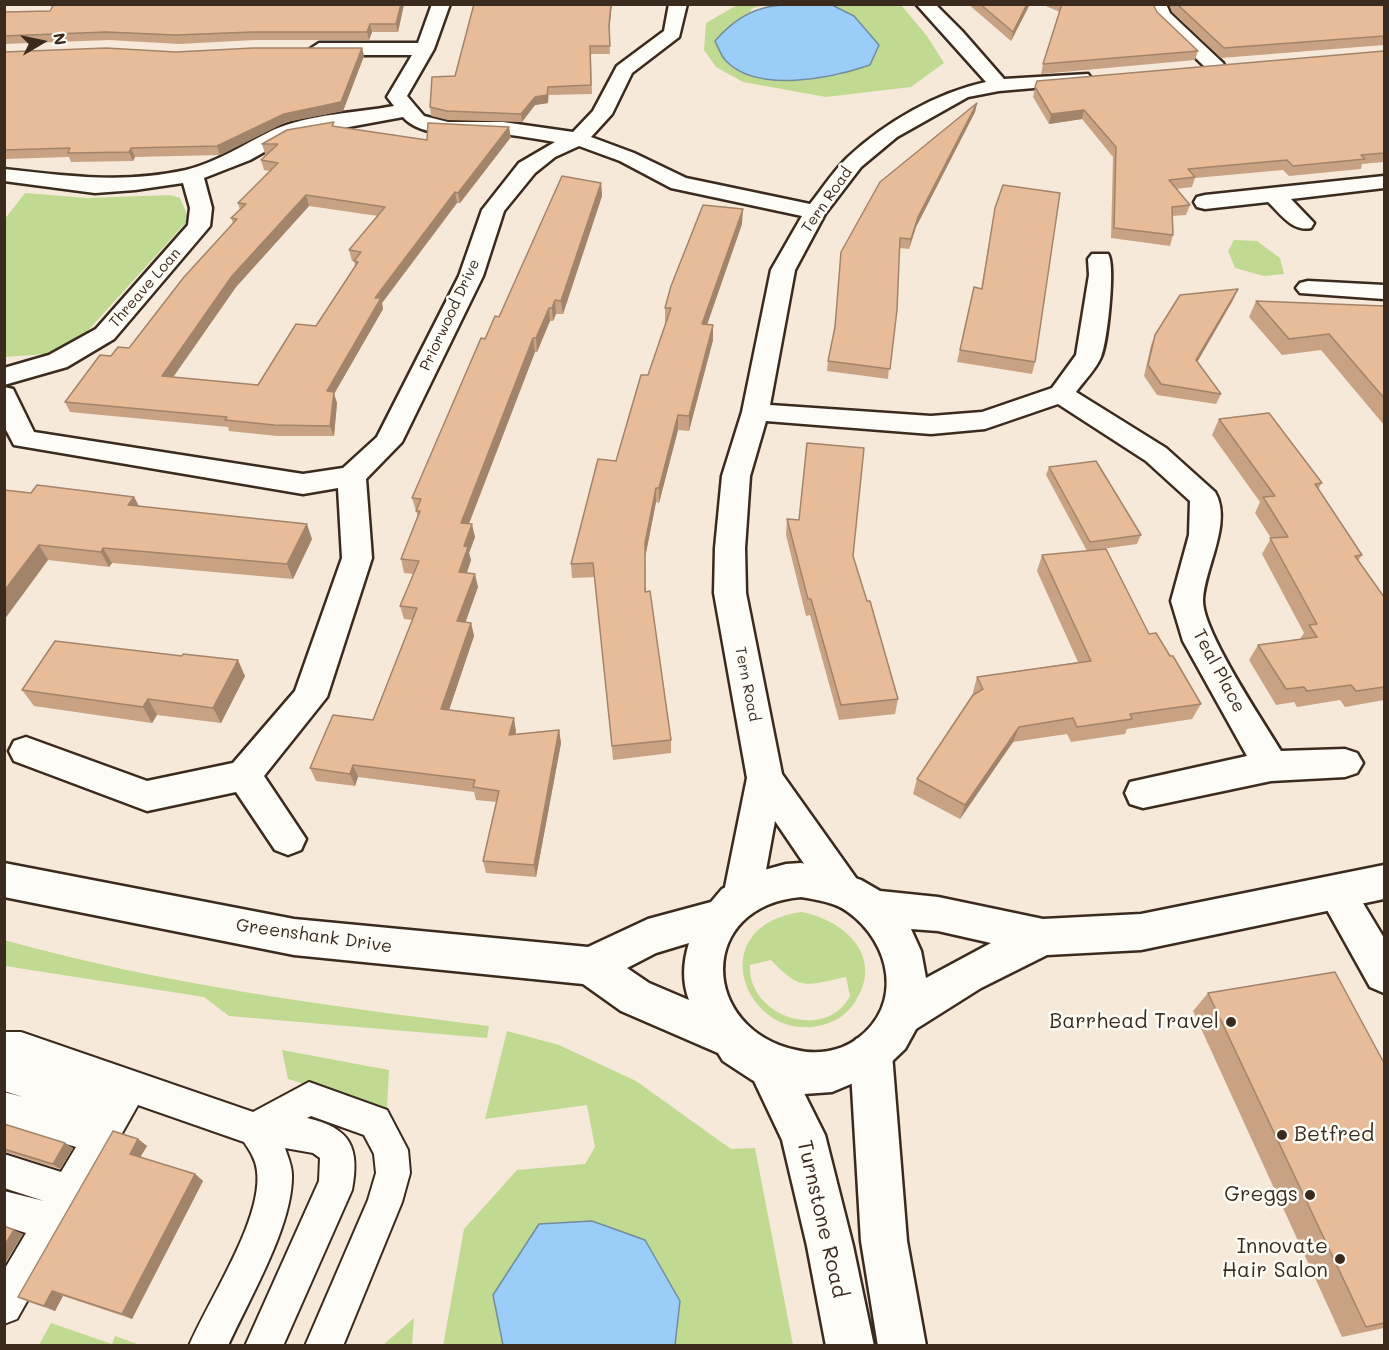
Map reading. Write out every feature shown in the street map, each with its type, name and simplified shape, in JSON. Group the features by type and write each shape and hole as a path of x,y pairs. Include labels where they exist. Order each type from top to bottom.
{"street":[{"path":"441,4 425,49 397,97 417,120 448,128 515,129 578,139 627,157 679,183 815,212"},
{"path":"578,139 602,114 624,70 673,33 678,4"},
{"path":"924,4 956,35 999,85"},
{"path":"1157,4 1162,15 1227,66 1182,69"},
{"path":"301,49 425,49"},
{"name":"Tern Road","path":"731,907 765,778 730,593 730,548 736,476 755,412 783,270 815,212 854,163 890,133 962,93 999,85 1101,76"},
{"path":"4,175 95,186 135,184 192,175 243,156 282,134 317,125 407,110"},
{"name":"Priorwood Drive","path":"352,476 388,442 471,276 493,210 527,168 549,153 578,139"},
{"name":"Threave Loan","path":"4,377 58,361 105,334 199,226 201,208 192,175"},
{"path":"1205,202 1384,182"},
{"path":"1274,195 1303,223"},
{"path":"755,412 931,425 985,420 1061,394 1089,356 1101,275 1100,259"},
{"path":"1308,288 1384,292"},
{"name":"Teal Place","path":"1061,394 1153,455 1190,482 1205,499 1204,535 1187,601 1198,641 1271,766"},
{"path":"4,395 14,448 303,483 352,476 357,558 310,697 244,775 147,796 26,751"},
{"path":"1143,793 1271,766 1345,763"},
{"path":"244,775 288,839"},
{"name":"Tern Road","path":"765,778 857,899"},
{"name":"Greenshank Drive","path":"4,880 294,937 591,966 635,997 727,1036"},
{"path":"591,966 648,937 731,907 770,884 801,880 833,886 857,899 886,922 902,950 908,982 903,1014 886,1042 859,1063 825,1074 789,1072 755,1060 727,1036 709,1007 701,975 706,944 731,907"},
{"path":"857,899 1043,937 1141,932 1384,882"},
{"path":"1336,892 1384,974"},
{"path":"903,1014 967,975 1043,937"},
{"path":"871,1054 884,1241 902,1346"},
{"name":"Turnstone Road","path":"767,1064 803,1135 830,1246 850,1346"}],"lane":[{"path":"4,1048 21,1048 115,1111"},
{"path":"4,1075 115,1111"},
{"path":"255,1129 309,1099 375,1122 391,1150 393,1173 385,1202 324,1346"},
{"path":"4,1108 115,1111 315,1136 330,1142 336,1151 339,1165 335,1190 264,1346"},
{"path":"8,1292 52,1223 115,1111"},
{"path":"208,1346 272,1206 275,1174 267,1145 255,1129"},
{"path":"4,1171 69,1192"},
{"path":"4,1208 52,1223"}],"green space":[{"path":"737,5 763,5 751,9 745,74 792,81 840,75 854,16 832,5 901,5 927,36 944,63 911,87 826,97 743,82 716,67 704,50 706,23"},
{"path":"25,193 88,198 170,195 180,198 189,219 84,335 46,354 5,357 4,220"},
{"path":"1234,240 1257,241 1280,258 1284,274 1264,276 1235,268 1228,251"},
{"path":"801,912 832,923 856,943 863,956 865,970 863,986 846,1013 826,1024 799,1027 775,1019 757,1004 746,983 743,961 750,939 769,922","holes":["771,960 797,982 805,984 846,977 850,996 838,1010 823,1018 807,1020 789,1017 774,1010 761,998 752,983 750,965"]},
{"path":"4,940 124,969 245,992 489,1026 487,1038 229,1016 204,997 5,966"},
{"path":"507,1031 559,1045 636,1081 731,1149 755,1148 793,1345 675,1345 680,1301 592,1221 539,1224 493,1295 503,1345 443,1346 464,1229 517,1170 585,1164 595,1147 587,1105 485,1119"},
{"path":"282,1050 389,1070 387,1109 288,1079"},
{"path":"414,1318 412,1345 383,1345"},
{"path":"51,1323 112,1344 115,1336 137,1344 39,1345"}],"water":[{"path":"797,4 832,5 854,16 879,45 870,65 816,78 776,80 740,71 726,61 715,41 741,18 767,7"},
{"path":"592,1221 645,1240 680,1301 675,1345 503,1345 493,1295 539,1224"}],"building":[{"path":"54,4 401,4 396,24 370,24 367,32 176,35 106,32 4,36 4,12 50,11"},
{"path":"474,4 611,4 610,46 590,46 591,85 548,87 547,95 535,97 521,114 447,111 430,107 432,77 455,76"},
{"path":"980,4 1027,4 1013,32"},
{"path":"1062,4 1153,4 1157,12 1198,51 1043,64"},
{"path":"1177,4 1384,4 1384,36 1224,48"},
{"path":"106,48 176,52 253,48 362,48 341,102 284,114 217,146 131,148 129,152 68,153 70,148 4,150 4,52"},
{"path":"1384,51 1384,153 1361,155 1365,159 1293,166 1287,160 1188,169 1195,177 1169,180 1190,205 1172,207 1173,235 1114,228 1116,147 1084,110 1051,114 1035,87 1037,81"},
{"path":"977,103 918,217 911,239 900,238 897,310 890,369 828,361 835,327 841,252 880,182"},
{"path":"334,122 332,126 427,140 428,123 509,127 458,193 455,192 375,298 381,298 327,391 334,392 330,426 274,425 225,420 227,417 65,402 100,355 111,356 118,347 129,348 184,277 237,219 231,218 246,204 238,203 278,163 261,160 278,144 262,144 287,130","holes":["306,195 385,207 349,250 361,252 354,261 358,262 316,326 296,324 258,385 162,376 232,276"]},
{"path":"562,176 601,183 561,301 555,300 536,338 533,338 461,523 472,524 464,546 468,547 459,572 475,574 457,621 471,623 441,709 514,718 509,735 559,730 534,865 483,861 499,791 473,787 475,780 353,765 350,774 310,768 333,715 373,720 417,608 400,606 419,561 401,559 420,511 416,511 421,499 412,498 481,338 485,339 495,316 499,317"},
{"path":"1003,185 1060,193 1035,362 960,350 974,287 982,289 995,208"},
{"path":"703,205 743,209 702,324 713,325 689,416 678,415 659,488 656,488 645,543 645,592 650,591 671,740 612,746 593,563 571,564 598,459 616,461 641,375 648,375 671,308 665,308 671,286"},
{"path":"1238,289 1196,360 1221,394 1161,384 1148,365 1155,335 1180,295"},
{"path":"1256,301 1384,306 1384,398 1329,334 1289,339"},
{"path":"1269,413 1322,483 1315,484 1362,555 1355,556 1384,597 1384,687 1356,691 1351,685 1307,691 1304,687 1286,689 1258,645 1317,637 1309,625 1317,624 1270,538 1288,537 1263,497 1275,496 1219,419"},
{"path":"807,443 864,448 853,556 867,601 870,601 898,699 841,705 811,599 808,599 787,519 799,520"},
{"path":"1096,461 1141,535 1090,542 1049,467"},
{"path":"37,485 134,497 128,505 307,524 287,564 103,548 101,552 39,545 4,591 4,490 31,493"},
{"path":"1106,549 1149,634 1156,633 1170,656 1173,656 1201,704 1130,714 1132,719 1077,727 1073,718 1019,727 965,805 917,779 973,695 983,689 977,677 1091,661 1042,555"},
{"path":"55,641 182,656 183,654 238,660 213,708 148,699 143,707 22,690"},
{"path":"1335,972 1384,1063 1384,1323 1366,1327 1208,993"},
{"path":"4,1124 65,1143 53,1164 4,1149"},
{"path":"113,1131 138,1139 130,1154 195,1174 122,1314 52,1291 44,1306 18,1297"},
{"path":"4,1226 14,1230 4,1246"}],"place":[{"name":"Barrhead Travel","path":"1231,1022"},
{"name":"Betfred","path":"1282,1135"},
{"name":"Greggs","path":"1310,1195"},
{"name":"Innovate Hair Salon","path":"1340,1259"}]}
